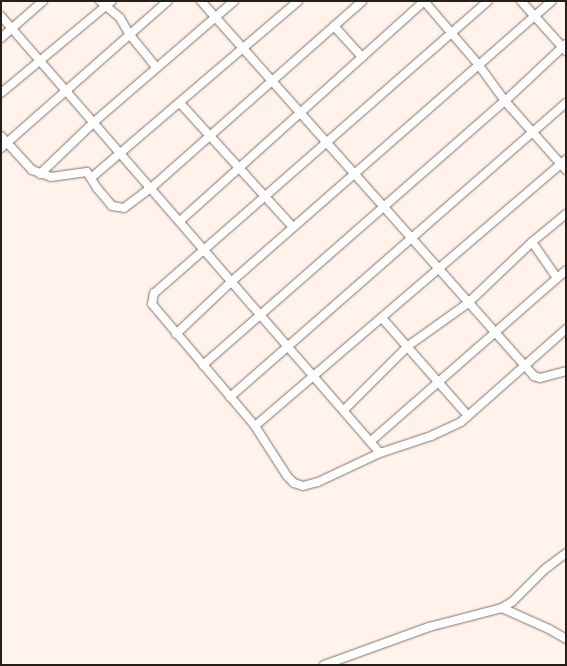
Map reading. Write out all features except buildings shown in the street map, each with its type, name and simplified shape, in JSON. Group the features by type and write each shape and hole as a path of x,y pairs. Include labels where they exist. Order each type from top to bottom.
{"street":[{"path":"1,38 43,1"},
{"path":"4,145 168,1"},
{"path":"201,1 353,175 534,376 540,378 566,371"},
{"path":"40,174 94,122 234,1"},
{"path":"91,178 122,154 298,1"},
{"path":"1,136 4,145 32,170 51,177 84,171 112,206 124,208 151,188 362,1"},
{"path":"180,221 298,112 424,1 478,64 505,101 533,133 563,161 566,170"},
{"path":"488,1 154,293 152,304 255,426 287,476 294,483 303,486 318,482 380,453 448,428 468,416 566,330"},
{"path":"203,365 565,47 534,17 521,1"},
{"path":"176,334 232,281 552,1"},
{"path":"1,93 106,3 120,18 130,35 156,67"},
{"path":"1,16 380,453"},
{"path":"334,26 362,57"},
{"path":"230,397 410,237 566,103"},
{"path":"180,104 293,227"},
{"path":"255,426 563,161"},
{"path":"344,410 408,346 468,303 532,242 566,214"},
{"path":"532,242 557,278"},
{"path":"371,441 566,270"},
{"path":"382,318 468,416"},
{"path":"324,665 429,627 502,608 514,601 544,569 566,553"},
{"path":"502,608 549,629 566,639"}]}
